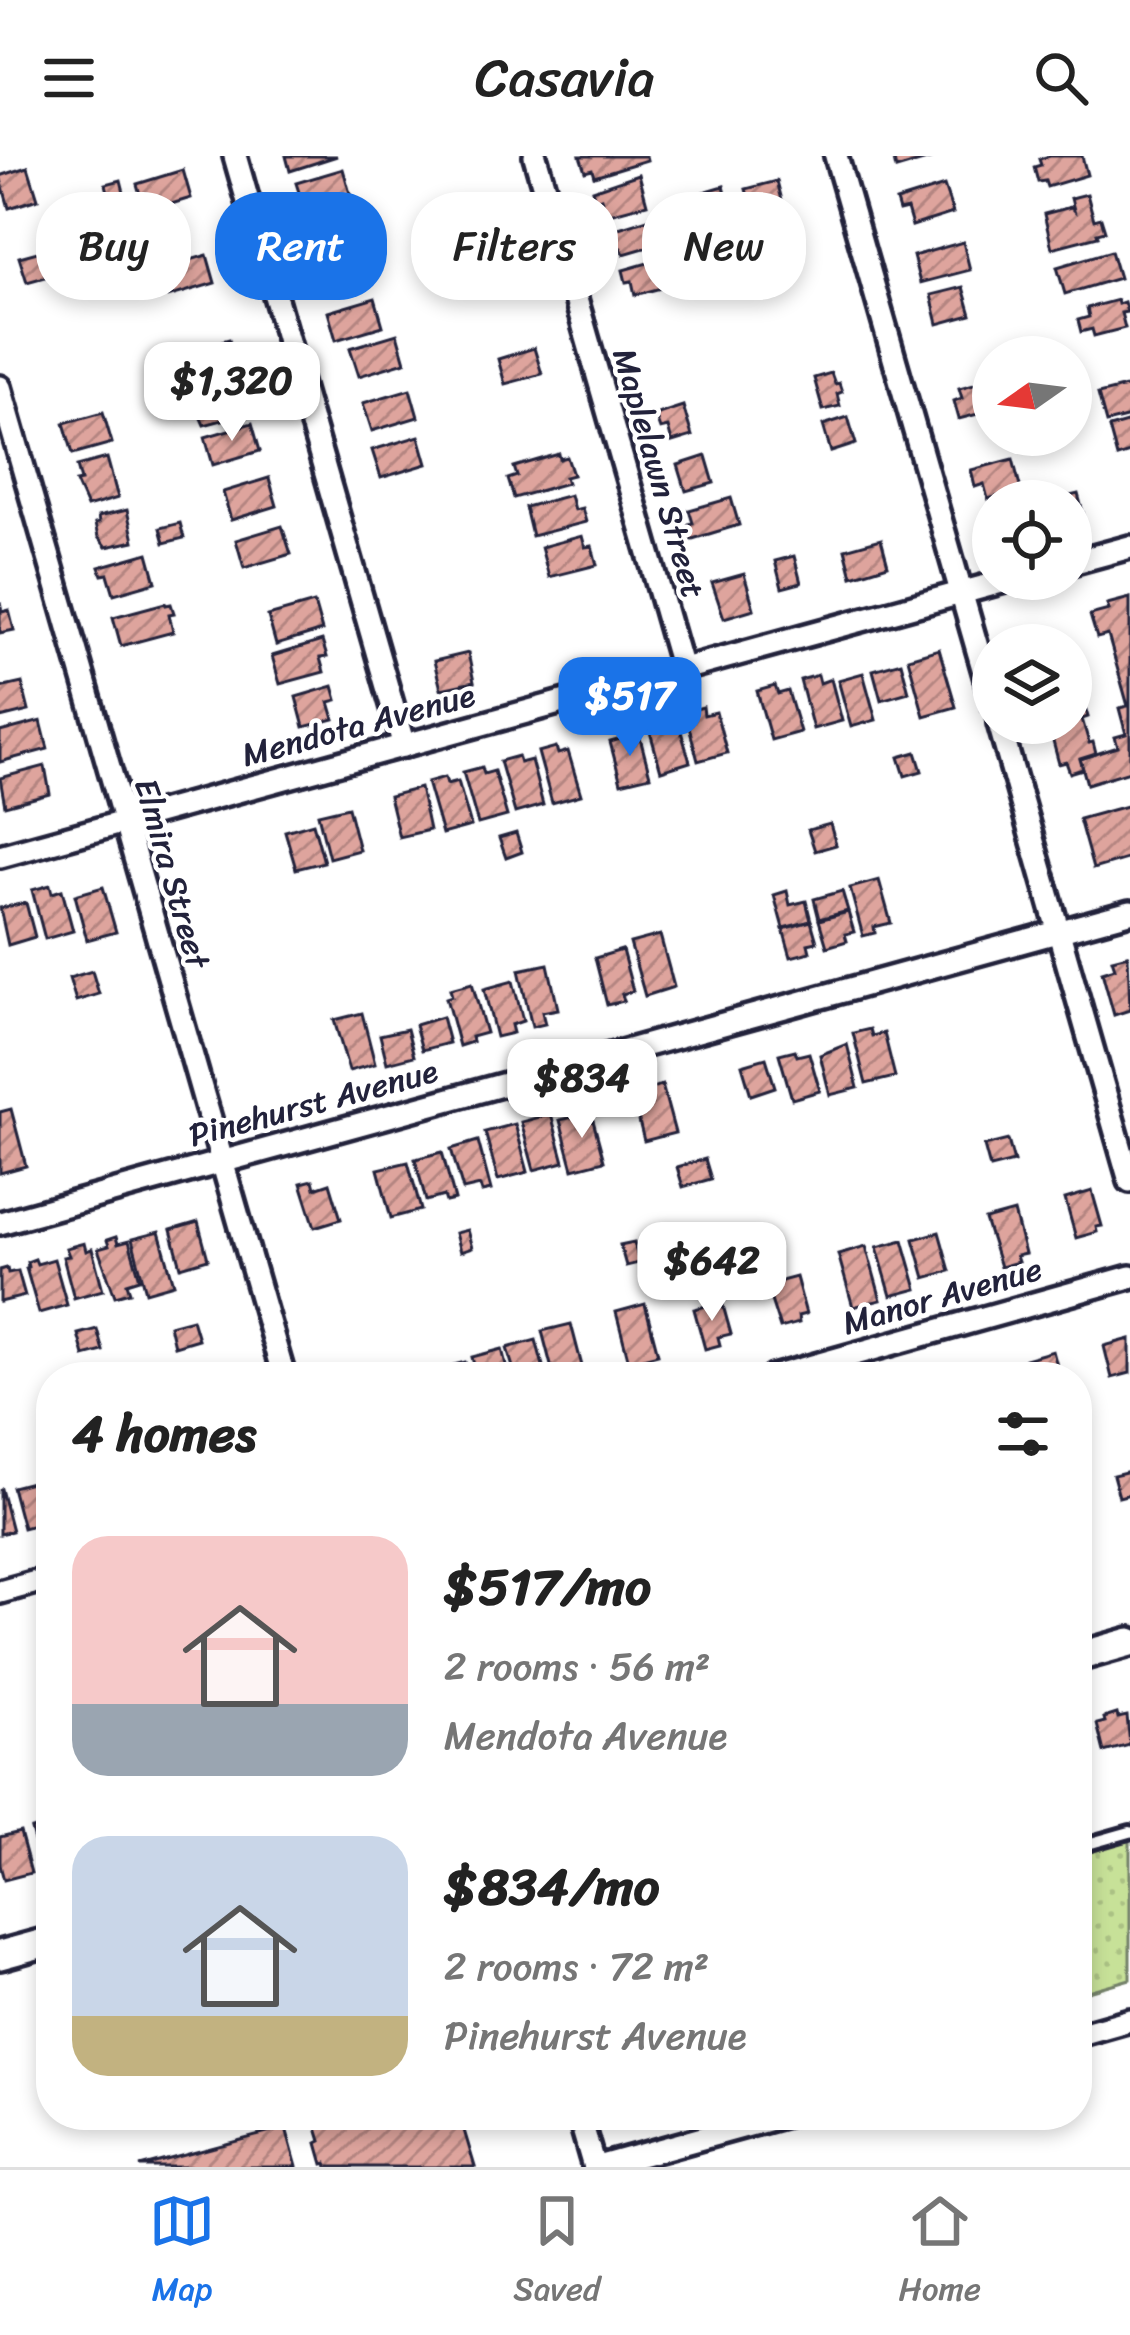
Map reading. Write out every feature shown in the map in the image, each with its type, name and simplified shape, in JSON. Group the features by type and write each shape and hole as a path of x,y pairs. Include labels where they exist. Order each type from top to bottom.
{"street":[{"path":"235,156 404,746"},
{"name":"Maplelawn Street","path":"536,156 682,669"},
{"path":"836,156 972,628"},
{"name":"Elmira Street","path":"0,387 280,1362"},
{"path":"1092,557 1130,547"},
{"name":"Mendota Avenue","path":"0,856 972,590"},
{"path":"1005,744 1130,1180"},
{"name":"Pinehurst Avenue","path":"0,1222 1130,912"},
{"name":"Manor Avenue","path":"827,1362 1130,1277"},
{"path":"0,1592 36,1581"},
{"path":"1092,1653 1130,1642"},
{"path":"0,1955 36,1945"},
{"path":"1092,2031 1130,2020"},
{"path":"584,2130 595,2167 731,2130"}],"lane":[{"path":"1092,1843 1130,1832"}],"green space":[{"path":"1130,1838 1130,1979 1092,1990 1092,1849"}],"building":[{"path":"286,156 337,156 290,171"},
{"path":"580,156 646,156 647,160 594,176 592,169 585,171"},
{"path":"893,156 940,156 896,169"},
{"path":"1082,156 1087,175 1047,187 1045,181 1038,182 1034,167 1041,165 1039,159"},
{"path":"28,167 36,200 9,208 0,176"},
{"path":"343,169 350,192 299,192 296,183"},
{"path":"183,170 189,192 139,192 137,184"},
{"path":"639,174 642,205 618,212 618,192 592,190"},
{"path":"121,180 124,192 108,192 106,184"},
{"path":"777,181 780,192 747,192"},
{"path":"944,186 953,213 912,226 907,209 899,211 896,201"},
{"path":"1087,194 1094,220 1101,218 1105,231 1052,248 1044,214 1074,210 1071,198"},
{"path":"642,221 642,249 624,254 618,249 618,228"},
{"path":"963,242 970,270 920,283 913,256"},
{"path":"1111,251 1119,278 1065,294 1057,267"},
{"path":"36,252 36,279 27,282 19,257"},
{"path":"207,255 215,283 191,290 191,260"},
{"path":"642,265 642,293 635,295 623,270"},
{"path":"963,287 971,315 938,324 931,295"},
{"path":"376,300 383,326 336,340 328,312"},
{"path":"1124,302 1127,312 1121,313 1125,328 1094,336 1092,329 1081,332 1078,320 1089,317 1087,308"},
{"path":"397,334 405,362 359,376 350,348"},
{"path":"229,339 237,366 190,380 182,352"},
{"path":"534,348 542,374 505,384 498,359"},
{"path":"831,373 842,392 837,394 840,406 823,410 814,378"},
{"path":"232,381 241,415 204,425 194,391"},
{"path":"972,385 972,416 959,419 954,401 962,398 959,388"},
{"path":"1130,386 1130,417 1106,423 1098,394"},
{"path":"410,389 418,417 372,431 363,403"},
{"path":"683,406 692,436 672,442 668,427 660,429 655,415"},
{"path":"103,412 112,443 73,454 64,423"},
{"path":"848,417 856,444 831,452 823,425"},
{"path":"1130,422 1130,453 1117,457 1109,428"},
{"path":"252,423 260,451 213,465 205,437"},
{"path":"419,436 427,464 381,478 372,450"},
{"path":"559,454 560,459 567,457 573,475 565,477 567,483 514,498 508,479 517,476 514,467"},
{"path":"706,456 714,483 686,491 678,465"},
{"path":"107,458 118,498 87,507 76,482 81,481 77,466"},
{"path":"1013,459 1018,480 973,480 971,470"},
{"path":"269,478 277,506 231,520 223,492"},
{"path":"570,495 574,510 582,508 586,522 532,536 525,507"},
{"path":"731,498 739,525 689,540 685,525 693,523 689,510"},
{"path":"127,510 134,541 106,547 98,537 98,517"},
{"path":"180,523 184,538 164,543 160,528"},
{"path":"282,526 291,554 244,568 236,540"},
{"path":"582,536 585,547 592,546 597,565 549,577 541,547"},
{"path":"881,539 888,565 852,576 845,549"},
{"path":"148,553 156,582 114,594 108,574 102,575 99,567"},
{"path":"794,556 801,583 782,588 775,561"},
{"path":"744,574 754,609 724,618 712,583"},
{"path":"1130,598 1130,771 1087,784 1080,759 1118,747 1115,737 1126,734 1119,708 1128,706 1108,635 1097,638 1090,615"},
{"path":"0,602 2,612 9,610 14,630 0,633"},
{"path":"314,603 322,631 276,645 268,616"},
{"path":"171,604 174,613 169,614 173,632 121,646 113,617"},
{"path":"322,641 327,657 320,658 324,672 280,684 272,656"},
{"path":"939,649 956,707 924,716 908,658"},
{"path":"468,653 474,682 441,689 434,661"},
{"path":"901,662 909,692 881,700 873,670"},
{"path":"863,673 876,720 851,727 838,680"},
{"path":"818,675 820,683 831,679 842,721 813,729 800,680"},
{"path":"22,683 29,711 0,718 0,688"},
{"path":"333,686 337,700 329,702 334,719 304,727 296,697"},
{"path":"775,686 778,694 788,691 800,732 771,740 757,691"},
{"path":"703,707 704,715 716,712 727,753 698,761 685,712"},
{"path":"665,716 667,724 678,721 690,762 661,771 647,721"},
{"path":"41,721 48,749 0,762 0,732"},
{"path":"639,734 650,776 621,783 610,742"},
{"path":"1093,742 1096,754 1080,759 1083,769 1070,773 1066,762 1059,764 1054,744"},
{"path":"556,747 558,754 568,751 581,795 552,803 538,752"},
{"path":"916,752 922,771 905,776 899,757"},
{"path":"518,756 520,763 531,760 543,805 515,813 500,761"},
{"path":"45,766 50,794 5,806 0,778"},
{"path":"482,767 484,774 494,771 507,816 478,824 463,772"},
{"path":"445,777 447,784 458,781 471,826 442,834 427,782"},
{"path":"420,788 429,830 399,837 389,796"},
{"path":"1130,805 1130,858 1093,869 1079,819"},
{"path":"348,807 359,850 329,858 318,814"},
{"path":"313,823 324,862 296,869 285,831"},
{"path":"830,824 836,845 815,851 808,830"},
{"path":"516,833 522,852 506,858 499,838"},
{"path":"879,880 891,923 863,936 850,888"},
{"path":"50,885 52,893 62,890 73,931 45,939 32,890"},
{"path":"103,887 116,932 87,940 75,895"},
{"path":"787,891 790,905 806,901 811,921 783,928 774,895"},
{"path":"842,891 848,911 819,919 814,899"},
{"path":"26,903 35,937 8,945 0,908"},
{"path":"848,912 854,932 845,934 847,941 827,947 819,920"},
{"path":"811,921 817,942 808,944 810,952 791,957 783,929"},
{"path":"660,935 674,987 645,996 630,943"},
{"path":"622,950 633,991 622,994 624,1001 607,1005 595,958"},
{"path":"1128,955 1130,1010 1114,1015 1102,972 1115,968 1112,959"},
{"path":"548,964 558,1009 542,1012 545,1024 532,1027 519,970"},
{"path":"92,971 99,994 76,1001 69,978"},
{"path":"513,981 523,1021 511,1025 513,1033 496,1037 484,989"},
{"path":"472,983 486,1033 459,1046 446,998 452,996 450,989"},
{"path":"362,1013 375,1064 349,1071 334,1020"},
{"path":"442,1017 449,1043 422,1050 415,1025"},
{"path":"407,1029 414,1056 387,1063 380,1035"},
{"path":"870,1029 872,1036 884,1033 895,1077 866,1084 853,1033"},
{"path":"847,1044 858,1088 830,1095 820,1055"},
{"path":"795,1050 797,1056 809,1053 820,1091 792,1099 779,1054"},
{"path":"766,1058 775,1087 751,1095 742,1065"},
{"path":"662,1085 675,1133 644,1141 632,1093"},
{"path":"11,1109 26,1166 0,1173 0,1112"},
{"path":"591,1113 604,1161 573,1169 560,1120"},
{"path":"551,1114 564,1162 534,1170 521,1122"},
{"path":"515,1124 528,1172 498,1180 485,1132"},
{"path":"1008,1140 1014,1162 990,1168 984,1146"},
{"path":"478,1141 491,1190 482,1192 480,1186 463,1190 451,1149"},
{"path":"442,1152 455,1200 446,1202 444,1196 426,1201 415,1159"},
{"path":"705,1159 711,1179 683,1187 677,1167"},
{"path":"408,1162 421,1210 391,1218 378,1169"},
{"path":"313,1180 315,1188 330,1183 341,1219 315,1227 301,1183"},
{"path":"1092,1191 1102,1226 1076,1238 1065,1199"},
{"path":"1014,1212 1025,1254 1016,1256 1018,1262 1000,1267 985,1220"},
{"path":"198,1222 208,1259 181,1267 171,1230"},
{"path":"467,1230 472,1248 460,1252 455,1233"},
{"path":"159,1232 174,1284 146,1292 132,1239"},
{"path":"939,1232 950,1271 925,1278 914,1239"},
{"path":"116,1237 118,1244 129,1241 140,1279 127,1283 130,1292 115,1296 98,1249 109,1246 107,1240"},
{"path":"903,1240 917,1289 891,1296 877,1247"},
{"path":"634,1242 639,1263 626,1266 620,1245"},
{"path":"84,1243 86,1251 92,1249 103,1290 74,1298 63,1257 69,1256 66,1248"},
{"path":"866,1246 881,1300 853,1307 838,1254"},
{"path":"35,1259 37,1264 54,1259 67,1305 39,1313 26,1268"},
{"path":"7,1268 8,1273 18,1271 25,1296 0,1302 0,1270"},
{"path":"796,1277 806,1314 798,1316 799,1323 780,1328 766,1285"},
{"path":"722,1302 731,1334 718,1337 720,1345 705,1349 694,1309"},
{"path":"645,1304 658,1354 629,1362 616,1312"},
{"path":"192,1319 198,1339 174,1346 169,1325"},
{"path":"571,1324 581,1362 550,1362 542,1331"},
{"path":"97,1329 103,1351 84,1356 78,1334"},
{"path":"1130,1339 1130,1373 1112,1378 1104,1346"},
{"path":"536,1340 542,1362 511,1362 507,1348"},
{"path":"502,1349 505,1362 473,1362 472,1357"},
{"path":"1053,1351 1056,1362 1026,1362"},
{"path":"1130,1471 1130,1494 1119,1497 1113,1475"},
{"path":"36,1481 36,1525 23,1528 12,1487"},
{"path":"0,1490 12,1531 0,1534"},
{"path":"1117,1714 1118,1718 1127,1716 1130,1745 1104,1752 1097,1724"},
{"path":"20,1832 31,1873 4,1880 0,1837"},
{"path":"287,2130 297,2167 140,2167"},
{"path":"318,2130 464,2130 475,2167 328,2167 317,2143 321,2141"}]}
